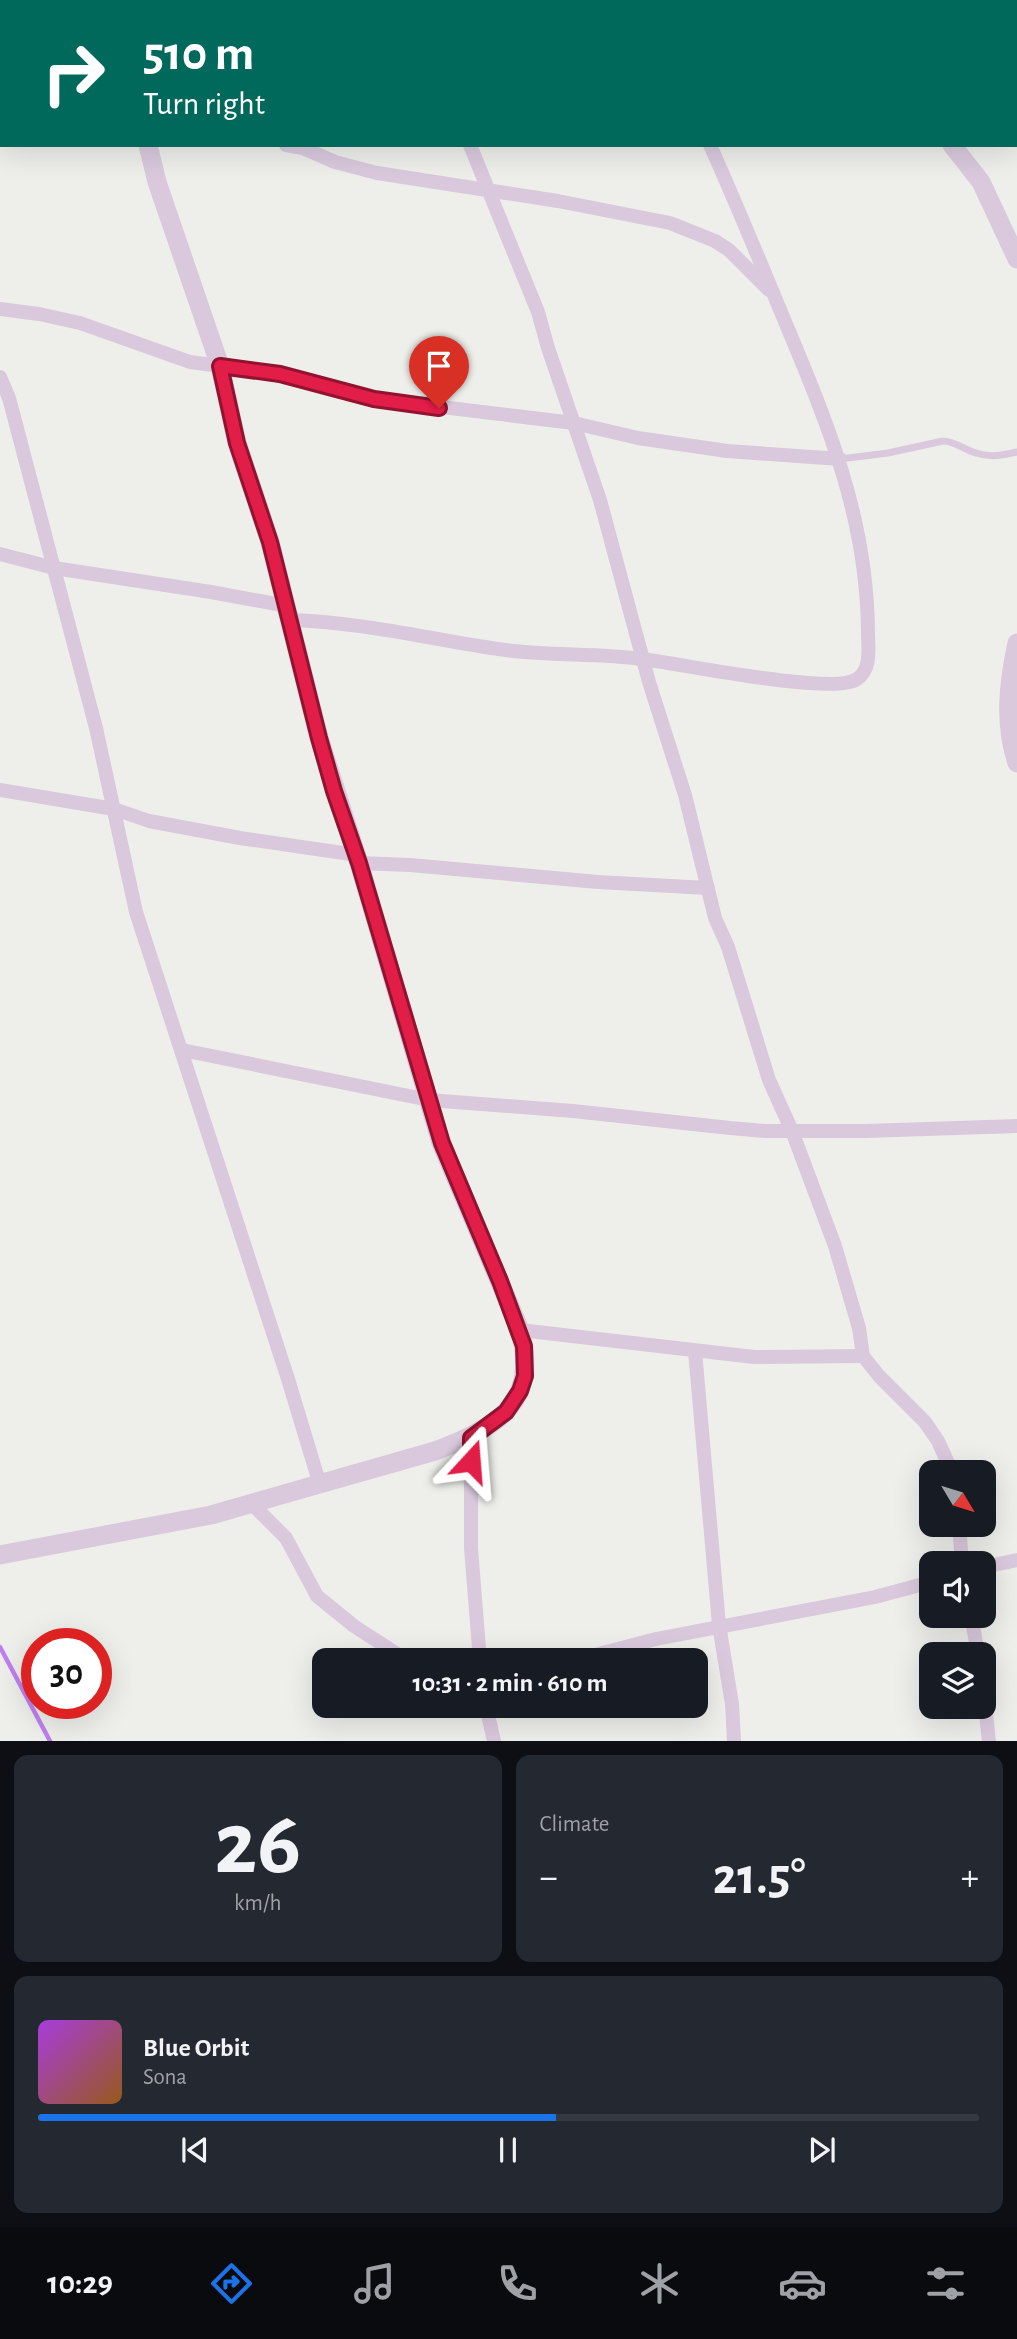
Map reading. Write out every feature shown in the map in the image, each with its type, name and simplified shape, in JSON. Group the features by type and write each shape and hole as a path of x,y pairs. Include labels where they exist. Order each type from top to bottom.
{"street":[{"path":"0,1555 211,1515 435,1451 471,1438 506,1412 520,1391 525,1376 526,1358 520,1330 442,1143 358,859 334,791 270,542 237,443 220,366 157,182 148,147"},
{"path":"297,147 335,162 377,173 670,223 697,232 729,250 775,296"},
{"path":"471,147 538,312 604,513 642,659 685,795 715,918 727,947 769,1080 792,1131 835,1246 859,1328 863,1356 878,1376 925,1422 947,1460"},
{"path":"0,554 54,568 211,592 329,621 508,650 642,659 744,676 828,685 849,683 861,676 868,657 867,594 859,542 840,459 815,392 711,147"},
{"path":"954,147 981,182 1017,259"},
{"path":"0,309 80,323 190,362 280,374 374,399 574,423 638,438 727,452 840,459"},
{"path":"0,377 9,398 81,667 135,912 182,1050 210,1146 288,1379 320,1485"},
{"path":"1017,643 1008,705 1009,734 1017,763"},
{"path":"0,790 114,809 149,821 358,859 598,882 708,888"},
{"path":"182,1050 429,1100 573,1111 730,1128 866,1131 1017,1126"},
{"path":"520,1330 754,1357 863,1356"},
{"path":"695,1351 719,1625 732,1704 734,1741"},
{"path":"471,1438 471,1548 479,1648"},
{"path":"253,1504 286,1538 317,1596 354,1626 388,1648"},
{"path":"996,1564 1017,1560"},
{"path":"622,1648 719,1625 875,1597 919,1585"},
{"path":"489,1718 494,1741"},
{"path":"987,1719 989,1741"}],"lane":[{"path":"840,459 949,441 977,454 990,456 1017,452"}],"waterway":[{"path":"0,1647 50,1741"}],"route":[{"path":"439,408 374,399 280,374 220,366 237,443 270,542 334,791 359,863 442,1143 520,1330 524,1346 525,1376 520,1391 506,1412 471,1438 471,1461"}]}
